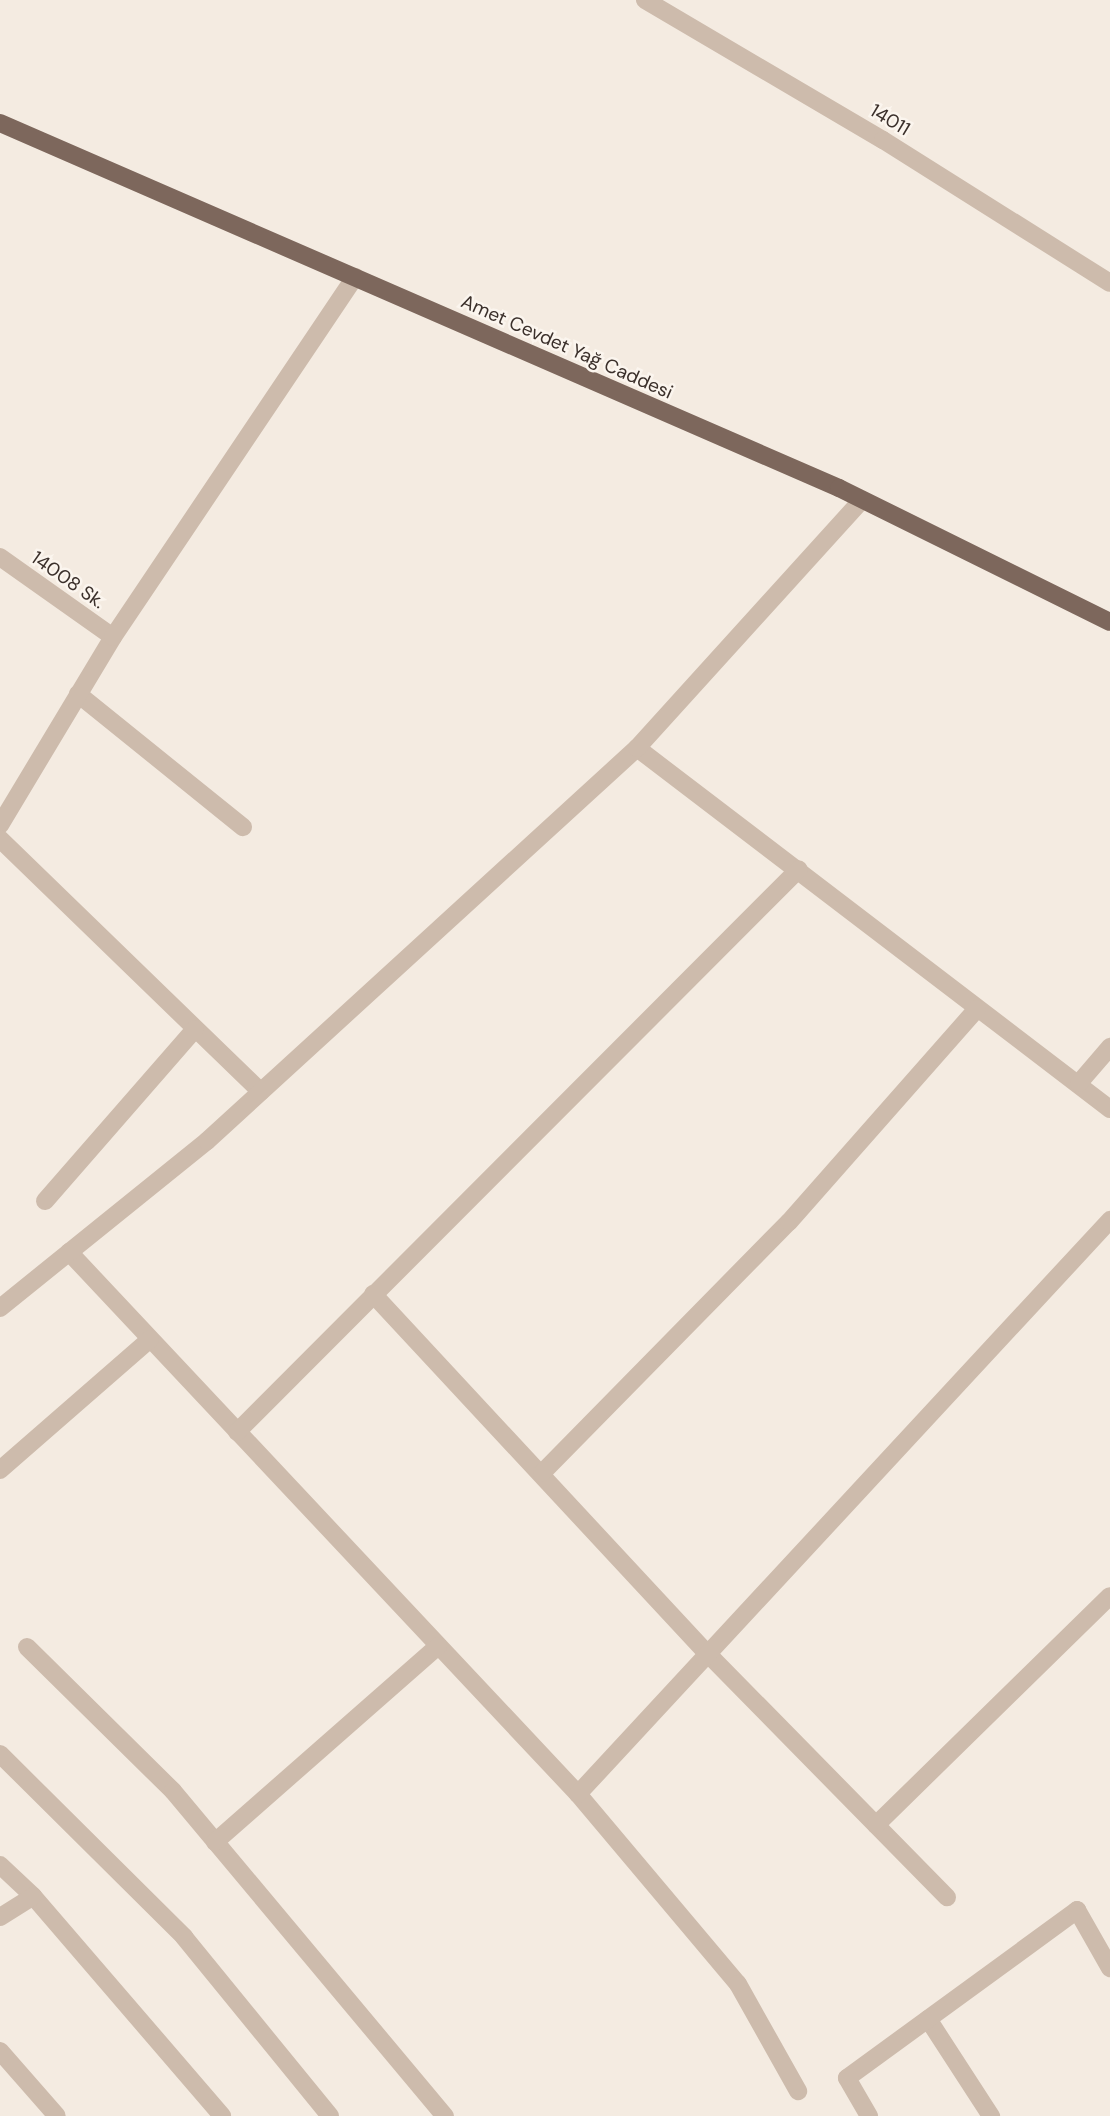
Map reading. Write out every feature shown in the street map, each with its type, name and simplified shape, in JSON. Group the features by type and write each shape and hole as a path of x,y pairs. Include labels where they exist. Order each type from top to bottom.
{"main road":[{"name":"Amet Cevdet Yağ Caddesi","path":"0,123 862,500 1108,618"}],"street":[{"name":"14011","path":"645,0 883,140 1110,283"},
{"path":"0,825 113,637 355,278"},
{"path":"0,1308 207,1141 637,748 862,500"},
{"name":"14008 Sk.","path":"0,557 113,637"},
{"path":"78,694 243,827"},
{"path":"637,748 1110,1109"},
{"path":"0,839 261,1092"},
{"path":"237,1432 799,869"},
{"path":"541,1473 789,1222 977,1009"},
{"path":"45,1201 195,1029"},
{"path":"1079,1083 1110,1047"},
{"path":"578,1794 1110,1220"},
{"path":"69,1252 578,1794 738,1984 798,2091"},
{"path":"373,1294 708,1654 947,1897"},
{"path":"0,1470 150,1339"},
{"path":"876,1825 1110,1596"},
{"path":"215,1842 438,1646"},
{"path":"27,1647 173,1791 445,2116"},
{"path":"0,1754 184,1937 330,2116"},
{"path":"0,1865 33,1896 222,2116"},
{"path":"0,1917 33,1896"},
{"path":"869,2116 848,2078 1077,1910 1110,1968"},
{"path":"928,2019 991,2116"},
{"path":"0,2051 57,2116"}]}
